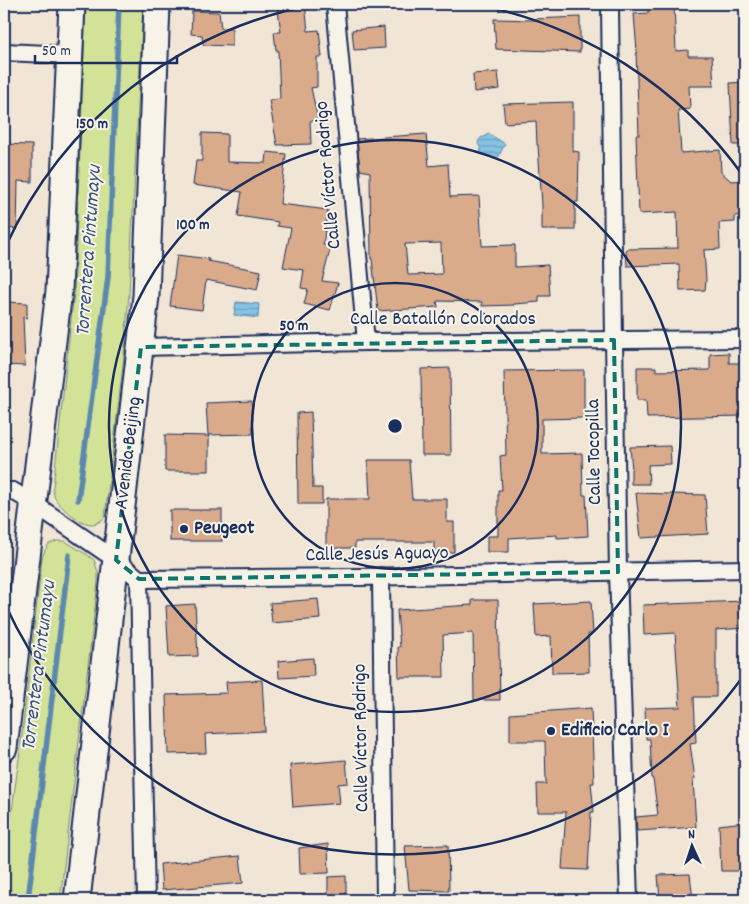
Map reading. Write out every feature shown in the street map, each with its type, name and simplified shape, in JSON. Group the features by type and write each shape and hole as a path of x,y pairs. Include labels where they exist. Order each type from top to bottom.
{"main road":[{"path":"4,748 59,291 72,4"},
{"name":"Avenida Beijing","path":"77,900 146,296 157,4"}],"street":[{"name":"Calle Víctor Rodrigo","path":"335,4 366,342"},
{"name":"Calle Tocopilla","path":"610,4 618,572 629,900"},
{"path":"4,52 70,55"},
{"name":"Calle Batallón Colorados","path":"141,347 366,342 745,339"},
{"path":"4,491 13,491 34,503 116,560 139,579 146,900"},
{"name":"Calle Jesús Aguayo","path":"139,579 745,569"},
{"name":"Calle Víctor Rodrigo","path":"381,576 385,900"}],"highlighted area":[{"path":"614,340 618,572 139,579 116,560 141,347"}],"green space":[{"path":"86,4 143,4 129,295 123,366 105,517 99,522 91,524 77,519 62,507 55,499 53,493 74,292"},
{"path":"65,541 94,560 98,572 60,900 4,900 4,869 20,751 42,558 49,544"}],"water":[{"path":"488,133 505,144 498,158 480,153 479,141"},
{"path":"236,302 259,304 258,318 234,315"}],"building":[{"path":"277,4 305,4 308,31 319,30 322,57 317,57 317,87 311,88 318,120 310,121 311,144 277,145 269,100 280,99 278,50 276,50 274,32 281,32"},
{"path":"648,4 674,4 676,51 688,50 688,56 712,56 714,86 689,86 690,109 678,110 681,153 720,150 721,172 731,181 745,180 745,215 735,216 735,222 719,223 720,249 704,250 705,290 680,291 679,264 627,266 626,249 678,248 677,212 639,214 636,135 639,135 637,52 634,14 648,13"},
{"path":"192,11 219,12 221,28 232,28 232,46 203,45 202,35 191,34"},
{"path":"580,17 580,52 496,49 494,19 535,20"},
{"path":"384,27 385,48 354,50 352,30"},
{"path":"498,72 500,89 474,92 473,74"},
{"path":"745,82 745,145 733,145 730,83"},
{"path":"573,102 573,151 579,152 578,202 575,202 575,230 542,230 536,121 505,123 503,104"},
{"path":"202,133 227,134 227,162 266,163 267,152 286,154 280,204 328,210 323,245 331,246 322,281 338,283 330,310 304,304 308,289 301,288 304,270 283,267 291,228 277,226 278,222 238,216 242,192 193,185 196,161 202,161"},
{"path":"426,134 429,166 448,164 450,197 479,196 482,246 515,245 515,267 548,265 550,296 539,296 539,302 514,305 482,306 482,302 437,301 438,307 378,311 371,259 370,172 360,170 357,139","holes":["441,243 442,274 408,275 405,244"]},
{"path":"4,144 32,145 32,182 18,181 17,229 4,228"},
{"path":"177,255 209,259 208,261 261,271 257,290 206,280 202,310 170,306"},
{"path":"4,302 27,303 27,318 23,317 25,366 4,365"},
{"path":"729,353 729,363 745,363 745,416 647,418 646,400 637,400 637,367 656,367 656,371 710,370 710,354"},
{"path":"450,368 451,455 422,455 421,369"},
{"path":"584,370 584,418 542,419 542,454 582,453 583,495 586,495 588,536 557,538 557,535 509,538 509,552 487,552 487,536 498,536 498,490 502,490 500,456 506,455 504,371"},
{"path":"252,401 253,434 208,435 206,403"},
{"path":"311,412 313,488 322,488 322,504 298,504 297,413"},
{"path":"165,435 209,436 209,471 165,471"},
{"path":"670,446 671,464 648,465 649,484 631,484 630,447"},
{"path":"368,460 409,460 412,499 447,499 447,522 454,522 454,552 434,553 434,542 355,542 355,548 326,548 326,499 370,499"},
{"path":"636,493 705,495 708,534 641,538"},
{"path":"170,510 222,510 222,541 170,541"},
{"path":"318,599 320,619 272,623 270,603"},
{"path":"472,600 498,600 500,700 474,700 473,633 443,635 444,677 399,677 398,647 400,647 397,610 472,605"},
{"path":"591,601 593,634 588,634 589,672 552,673 551,636 536,637 534,604"},
{"path":"744,601 745,628 716,630 716,697 694,697 696,743 690,744 695,779 693,779 696,827 637,831 636,817 658,815 652,779 650,739 646,739 645,708 680,707 675,633 644,635 643,605"},
{"path":"195,604 198,656 169,657 166,606"},
{"path":"313,658 314,676 279,678 278,661"},
{"path":"262,680 265,731 205,734 206,753 168,754 166,695 227,693 226,682"},
{"path":"591,708 594,783 591,783 594,812 591,812 588,870 562,869 566,812 538,812 537,784 546,784 545,741 510,741 510,714"},
{"path":"346,760 348,783 338,784 340,803 293,807 290,765"},
{"path":"744,822 745,871 721,871 719,825"},
{"path":"328,844 329,873 300,874 299,848"},
{"path":"448,845 449,891 409,890 405,846"},
{"path":"240,856 243,883 162,890 160,864"},
{"path":"690,874 693,900 660,900 658,875"},
{"path":"346,876 346,900 328,900 328,877"}],"waterway":[{"name":"Torrentera Pintumayu","path":"78,500 108,277 119,4"},
{"name":"Torrentera Pintumayu","path":"28,900 69,555"}],"place":[{"name":"Peugeot","path":"184,529"},
{"name":"Edificio Carlo I","path":"551,731"}]}
